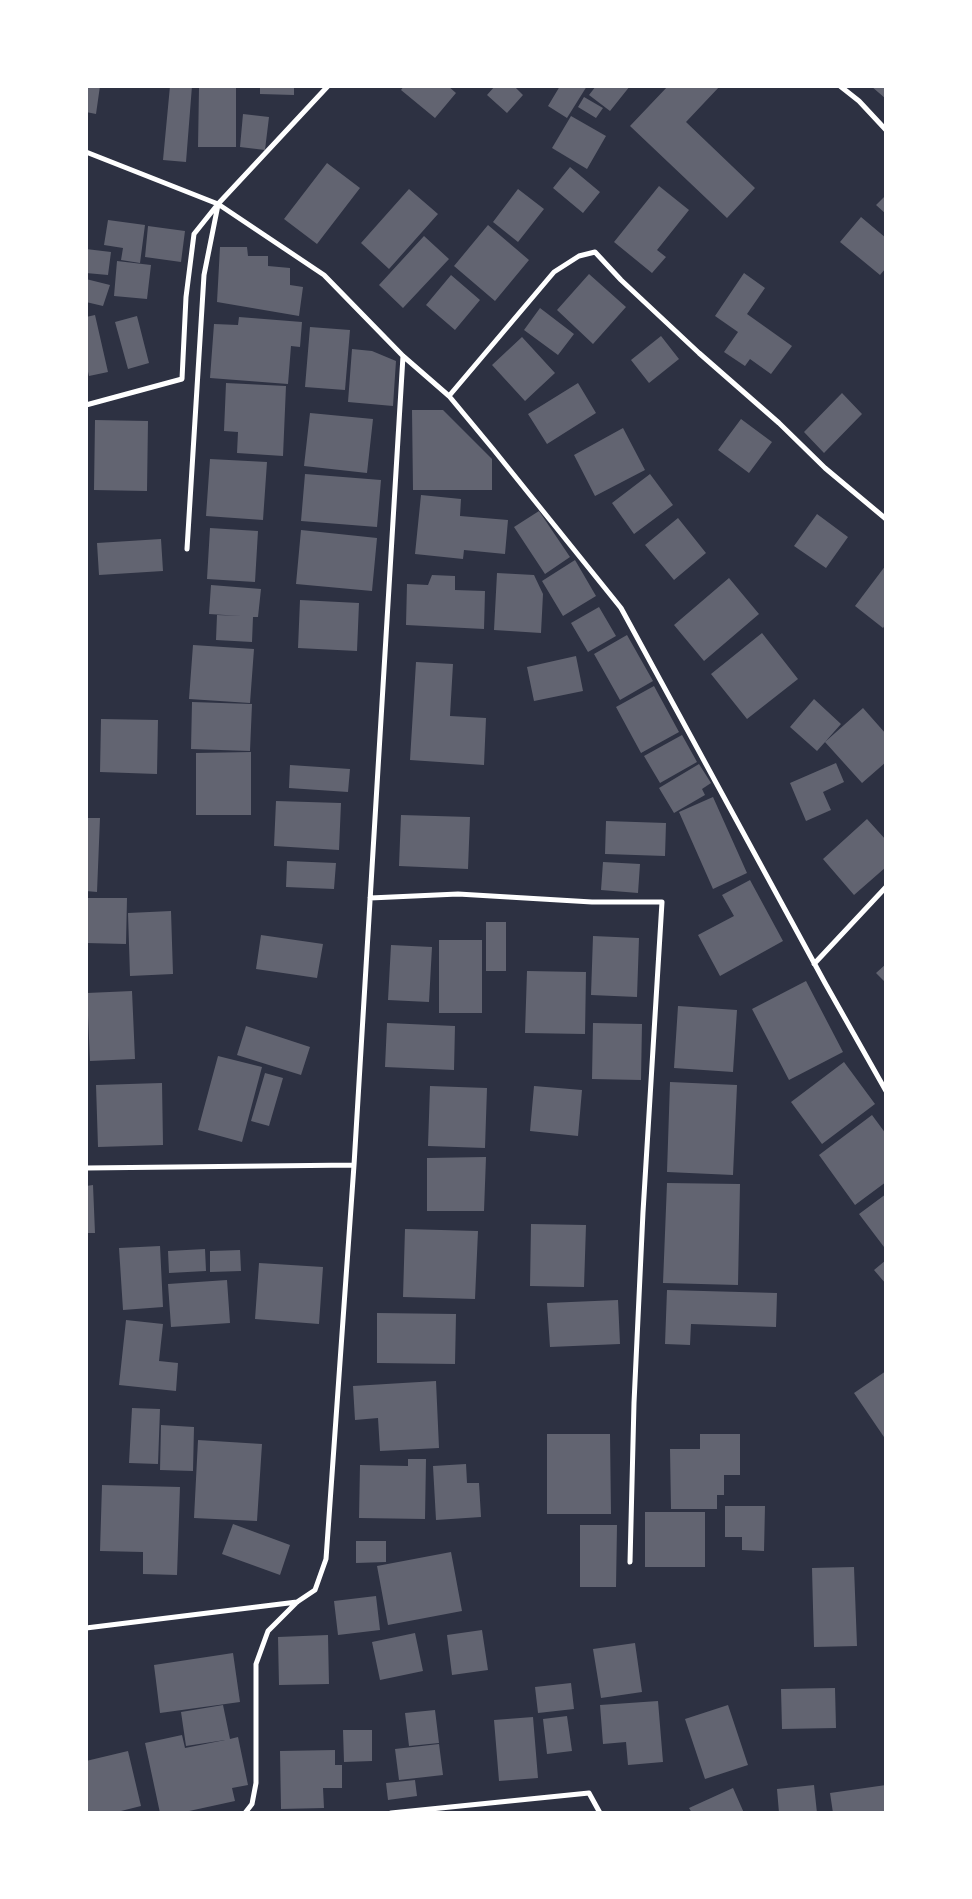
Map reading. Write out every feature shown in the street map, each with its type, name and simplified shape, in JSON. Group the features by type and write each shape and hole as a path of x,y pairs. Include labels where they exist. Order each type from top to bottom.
{"street":[{"path":"86,406 182,379 186,297 194,234 218,204 328,86"},
{"path":"840,86 859,101 886,130"},
{"path":"86,152 218,204 324,276 403,356 448,396 621,608 814,964 886,1091"},
{"path":"187,549 204,276 218,204"},
{"path":"448,396 554,272 579,256 595,252 621,280 699,353 779,423 825,468 886,519"},
{"path":"245,1813 252,1804 256,1783 256,1664 268,1631 297,1602 315,1590 326,1559 354,1165 403,356"},
{"path":"814,964 886,887"},
{"path":"370,898 458,894 592,902 662,902 643,1212 634,1403 630,1562"},
{"path":"86,1168 354,1165"},
{"path":"86,1628 297,1602"},
{"path":"391,1813 589,1794 600,1813"}],"building":[{"path":"86,86 100,86 96,114 86,112"},
{"path":"170,86 192,86 186,162 163,160"},
{"path":"260,86 294,86 294,95 260,94"},
{"path":"404,86 448,86 456,93 435,118 401,90"},
{"path":"495,86 514,86 523,95 507,113 487,95"},
{"path":"560,86 587,86 567,118 548,106"},
{"path":"596,86 630,86 610,111 589,95"},
{"path":"668,86 720,86 686,122 755,188 727,218 630,126"},
{"path":"871,86 886,86 886,99"},
{"path":"199,88 236,88 236,147 198,147"},
{"path":"584,97 603,108 596,118 578,107"},
{"path":"243,114 269,117 265,150 240,147"},
{"path":"571,116 606,136 587,169 552,148"},
{"path":"327,163 360,188 317,244 284,219"},
{"path":"570,167 600,192 583,213 553,188"},
{"path":"659,186 689,210 657,250 666,257 652,273 614,242"},
{"path":"409,189 438,214 389,269 361,243"},
{"path":"518,189 544,209 518,242 493,222"},
{"path":"886,195 886,214 876,205"},
{"path":"861,217 886,238 886,268 880,275 840,242"},
{"path":"108,220 145,225 140,263 121,260 123,248 104,245"},
{"path":"488,225 529,260 495,301 454,266"},
{"path":"148,226 185,231 181,262 145,257"},
{"path":"424,236 449,259 403,308 379,285"},
{"path":"220,247 247,247 248,256 268,256 268,266 290,268 290,285 303,287 299,316 217,302"},
{"path":"86,249 111,252 108,275 86,273"},
{"path":"117,261 151,265 147,299 114,296"},
{"path":"744,273 765,288 747,314 792,346 771,374 750,359 745,366 724,352 738,332 715,316"},
{"path":"589,274 626,307 593,344 557,310"},
{"path":"451,275 480,300 455,330 426,305"},
{"path":"86,279 110,285 103,306 86,302"},
{"path":"540,308 574,334 558,355 524,330"},
{"path":"95,315 108,372 89,376 86,363 86,317"},
{"path":"137,316 149,363 128,369 115,322"},
{"path":"239,317 302,322 300,347 291,346 288,384 210,378 214,324 238,325"},
{"path":"310,327 350,330 345,390 305,387"},
{"path":"661,336 679,359 649,383 631,360"},
{"path":"522,337 555,373 525,401 492,365"},
{"path":"352,349 372,351 396,361 393,406 348,402"},
{"path":"226,383 286,386 283,456 237,453 238,432 224,431"},
{"path":"578,383 596,413 547,444 528,414"},
{"path":"842,393 862,414 824,453 804,432"},
{"path":"412,410 443,410 492,459 492,490 413,490"},
{"path":"310,413 373,419 367,473 304,466"},
{"path":"741,419 772,442 749,473 718,450"},
{"path":"95,420 148,421 147,491 94,490"},
{"path":"623,428 645,470 595,496 574,455"},
{"path":"210,459 267,462 263,520 206,516"},
{"path":"305,474 381,480 377,527 301,521"},
{"path":"650,474 673,505 634,534 612,503"},
{"path":"421,495 461,499 460,516 508,520 505,554 464,550 463,559 415,554"},
{"path":"539,511 570,557 545,574 514,527"},
{"path":"817,514 848,537 826,568 794,546"},
{"path":"678,518 706,553 674,580 645,545"},
{"path":"210,528 258,531 255,582 207,579"},
{"path":"301,530 377,538 372,591 296,584"},
{"path":"161,539 163,571 99,575 97,543"},
{"path":"575,560 596,596 563,616 542,581"},
{"path":"886,565 886,624 883,628 855,606"},
{"path":"497,573 534,575 543,594 541,633 494,630"},
{"path":"432,575 455,576 455,590 485,591 484,629 406,625 407,584 428,585"},
{"path":"729,578 759,614 704,661 674,625"},
{"path":"211,585 261,589 258,617 253,617 252,642 216,640 217,615 241,616 209,614"},
{"path":"300,600 359,603 357,651 298,648"},
{"path":"599,607 616,636 588,652 571,623"},
{"path":"762,633 798,679 747,719 711,674"},
{"path":"627,635 653,681 620,700 594,654"},
{"path":"193,645 254,649 250,703 189,699"},
{"path":"576,656 583,691 534,701 527,667"},
{"path":"416,662 453,664 450,716 486,718 484,765 410,760"},
{"path":"654,686 679,732 641,753 616,707"},
{"path":"814,699 841,724 817,751 790,727"},
{"path":"192,702 252,704 250,751 191,749"},
{"path":"863,708 886,734 886,762 862,783 825,742"},
{"path":"101,719 158,720 157,774 100,772"},
{"path":"682,735 697,762 660,783 644,756"},
{"path":"251,752 251,815 196,815 196,753"},
{"path":"836,763 844,782 823,792 831,810 806,821 790,783"},
{"path":"699,764 711,783 702,789 705,795 674,813 659,788"},
{"path":"290,765 350,769 348,792 289,788"},
{"path":"713,797 747,873 713,889 679,812"},
{"path":"276,801 341,803 339,850 274,846"},
{"path":"401,815 470,817 468,869 399,866"},
{"path":"86,818 100,818 97,892 86,891"},
{"path":"867,819 886,840 886,867 854,895 823,859"},
{"path":"606,821 666,823 665,856 605,854"},
{"path":"287,861 336,863 334,889 286,887"},
{"path":"603,862 640,864 638,893 601,890"},
{"path":"750,880 783,941 720,976 698,935 734,916 722,895"},
{"path":"86,898 127,898 126,944 86,943"},
{"path":"171,911 173,974 130,976 128,913"},
{"path":"486,922 506,922 506,971 486,971"},
{"path":"261,935 323,944 317,978 256,969"},
{"path":"593,936 639,938 637,997 591,995"},
{"path":"439,940 482,940 482,1013 439,1013"},
{"path":"391,945 432,947 429,1002 388,1000"},
{"path":"886,964 886,983 876,973"},
{"path":"527,971 586,972 585,1034 525,1033"},
{"path":"806,981 843,1052 789,1080 752,1009"},
{"path":"132,991 135,1059 90,1061 87,993"},
{"path":"678,1006 737,1010 733,1072 674,1068"},
{"path":"387,1023 455,1026 454,1070 385,1067"},
{"path":"593,1023 642,1024 641,1080 592,1079"},
{"path":"246,1026 310,1047 301,1075 237,1055"},
{"path":"218,1056 262,1067 242,1142 198,1130"},
{"path":"844,1062 875,1104 822,1144 791,1102"},
{"path":"265,1073 283,1078 269,1126 251,1121"},
{"path":"670,1082 737,1085 733,1175 667,1172"},
{"path":"162,1083 163,1145 98,1147 96,1085"},
{"path":"430,1086 487,1088 485,1148 428,1146"},
{"path":"534,1086 582,1090 578,1136 530,1131"},
{"path":"872,1115 886,1134 886,1182 855,1205 819,1155"},
{"path":"486,1157 484,1211 427,1211 427,1158"},
{"path":"667,1183 740,1184 738,1285 663,1283"},
{"path":"93,1185 95,1233 86,1233 86,1186"},
{"path":"886,1194 886,1245 884,1247 859,1214"},
{"path":"531,1224 586,1225 584,1287 530,1286"},
{"path":"405,1229 478,1231 475,1299 403,1297"},
{"path":"160,1246 163,1307 123,1310 119,1248"},
{"path":"205,1249 206,1271 169,1273 168,1251"},
{"path":"240,1250 241,1271 210,1272 210,1251"},
{"path":"886,1260 886,1284 874,1270"},
{"path":"259,1263 323,1267 319,1324 255,1319"},
{"path":"227,1280 230,1323 171,1327 168,1284"},
{"path":"667,1290 777,1293 776,1327 691,1324 690,1345 665,1344"},
{"path":"618,1300 620,1344 550,1347 547,1303"},
{"path":"377,1313 456,1314 455,1364 377,1363"},
{"path":"126,1320 163,1324 159,1361 178,1363 176,1391 119,1385"},
{"path":"886,1371 886,1440 854,1393"},
{"path":"436,1381 439,1448 380,1451 378,1418 355,1420 353,1386"},
{"path":"132,1408 160,1409 158,1464 129,1463"},
{"path":"161,1425 194,1427 193,1471 160,1470"},
{"path":"547,1434 610,1434 611,1514 547,1514"},
{"path":"700,1434 740,1434 740,1475 724,1475 724,1495 717,1495 717,1509 671,1509 670,1449 700,1449"},
{"path":"198,1440 262,1444 257,1521 194,1518"},
{"path":"408,1459 426,1459 425,1519 359,1518 360,1465 408,1466"},
{"path":"466,1464 467,1483 479,1483 481,1517 436,1520 433,1466"},
{"path":"102,1485 180,1487 177,1575 143,1574 143,1552 100,1551"},
{"path":"725,1506 765,1506 764,1551 742,1550 742,1537 725,1537"},
{"path":"645,1512 705,1512 705,1567 645,1567"},
{"path":"233,1524 290,1545 280,1575 222,1554"},
{"path":"580,1525 617,1525 616,1587 580,1587"},
{"path":"356,1541 386,1541 386,1562 356,1563"},
{"path":"451,1552 462,1611 388,1625 377,1566"},
{"path":"854,1567 857,1646 814,1647 812,1568"},
{"path":"376,1596 380,1630 338,1635 334,1601"},
{"path":"482,1630 488,1670 452,1675 447,1635"},
{"path":"415,1633 423,1671 380,1680 372,1642"},
{"path":"328,1635 329,1684 279,1685 278,1637"},
{"path":"635,1643 642,1692 601,1698 593,1649"},
{"path":"233,1653 240,1702 160,1713 154,1665"},
{"path":"571,1683 574,1709 538,1713 535,1687"},
{"path":"835,1688 836,1728 782,1729 781,1689"},
{"path":"658,1701 663,1762 628,1765 626,1742 603,1744 600,1705"},
{"path":"223,1705 230,1739 238,1737 248,1785 232,1788 235,1801 180,1813 160,1813 145,1743 182,1735 185,1748 225,1740 186,1746 181,1712"},
{"path":"728,1705 748,1765 705,1779 685,1719"},
{"path":"435,1710 439,1743 409,1746 405,1713"},
{"path":"567,1716 572,1751 547,1754 543,1719"},
{"path":"533,1717 538,1778 499,1781 494,1720"},
{"path":"343,1730 372,1730 372,1761 344,1762"},
{"path":"439,1744 443,1775 399,1780 395,1749"},
{"path":"335,1750 335,1765 342,1765 342,1788 323,1788 324,1808 281,1809 280,1751"},
{"path":"128,1751 141,1806 113,1813 86,1813 86,1761"},
{"path":"415,1780 417,1796 388,1800 386,1783"},
{"path":"814,1785 817,1813 779,1813 777,1789"},
{"path":"886,1785 886,1813 833,1813 830,1793"},
{"path":"733,1788 744,1813 692,1813 689,1808"}]}
